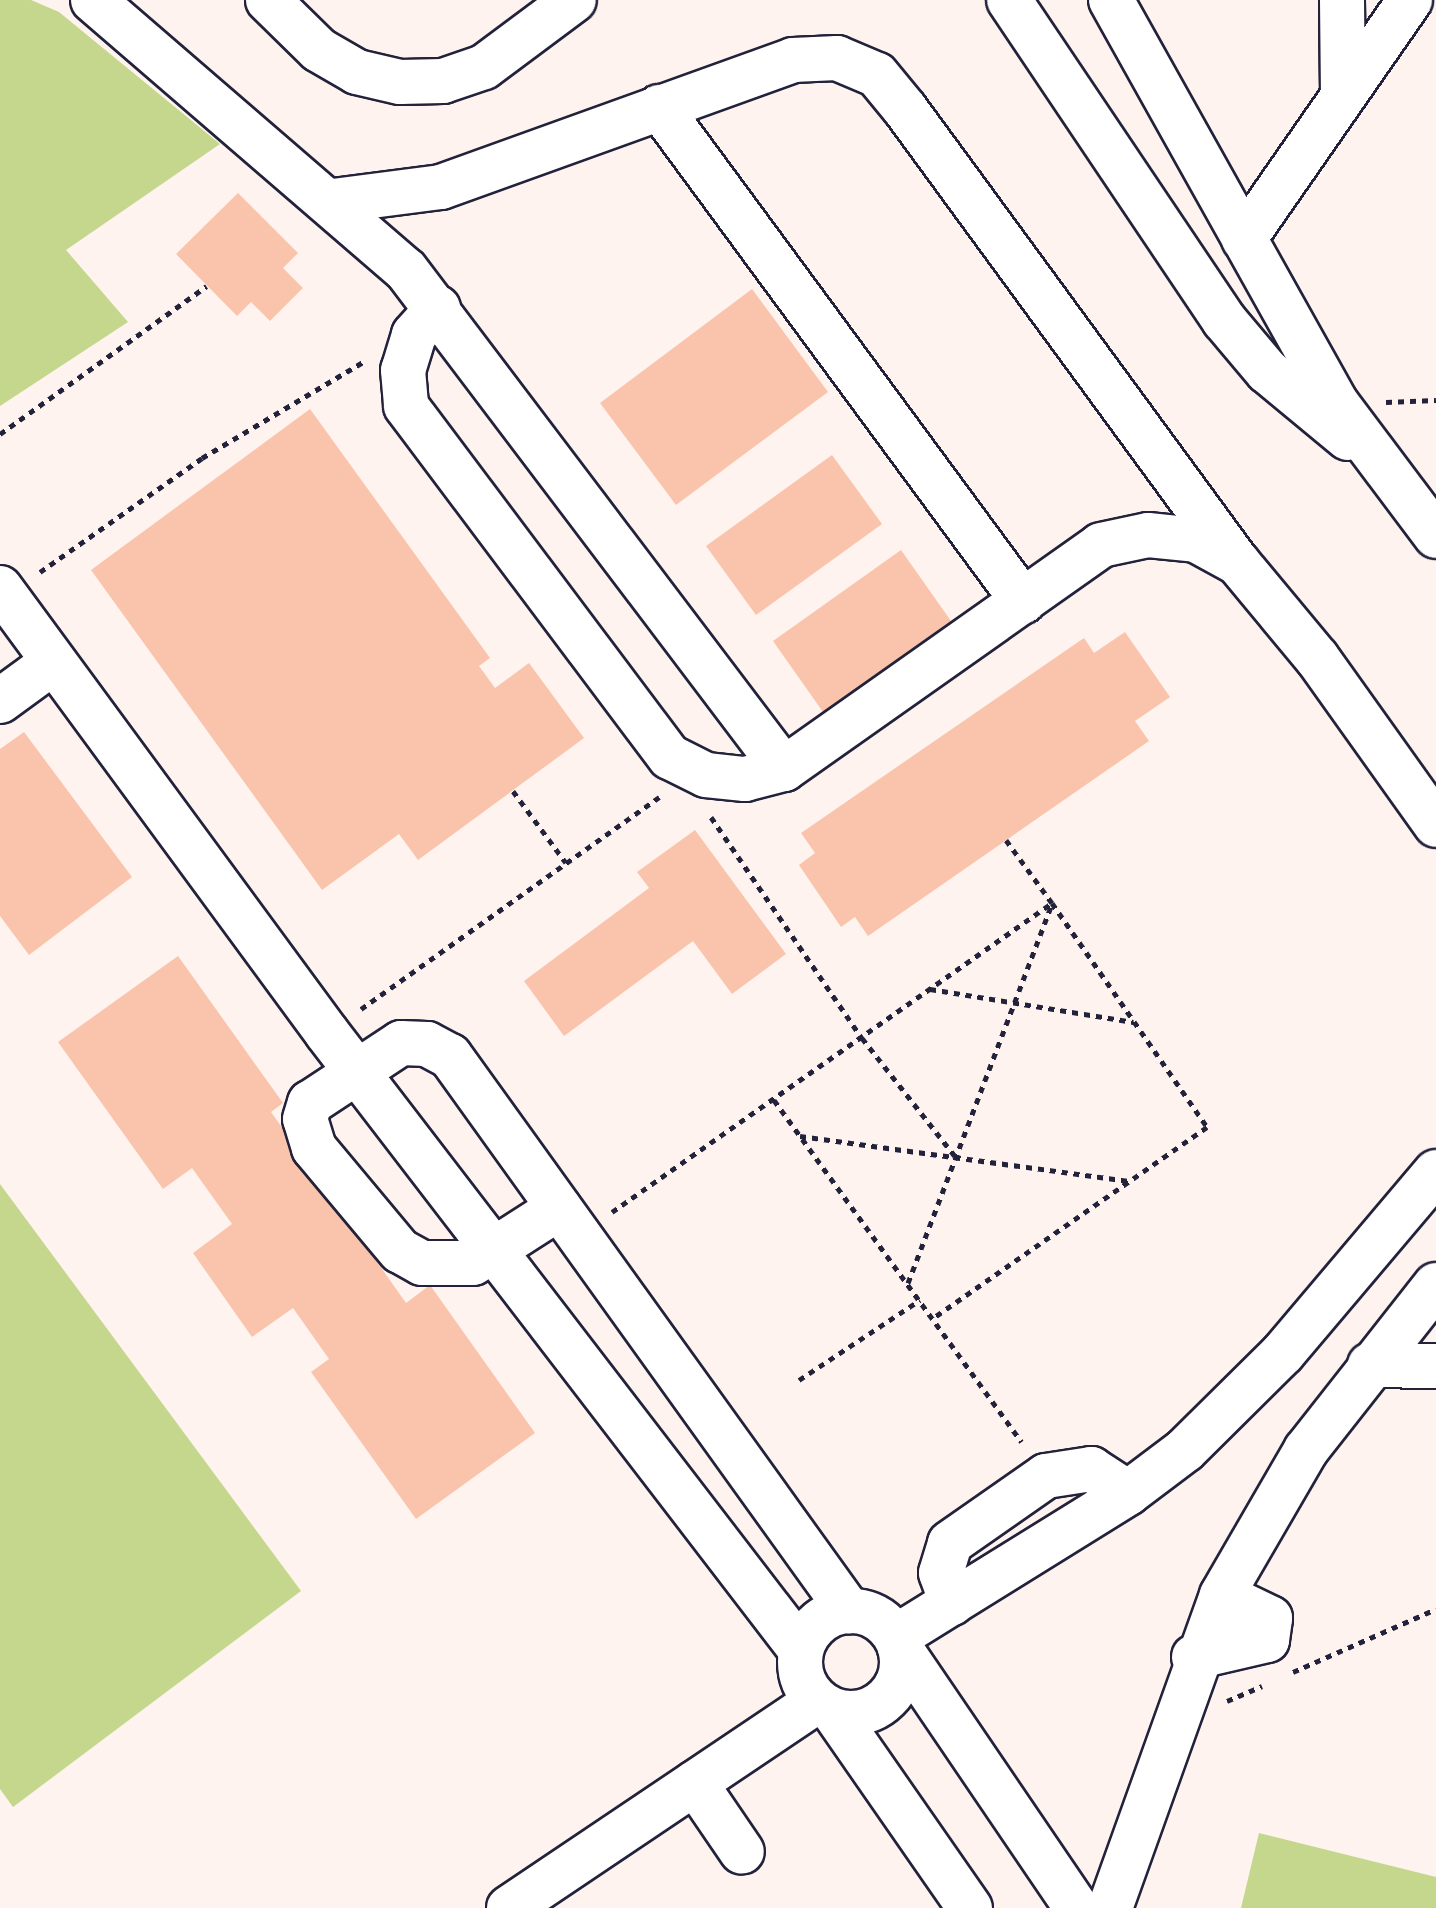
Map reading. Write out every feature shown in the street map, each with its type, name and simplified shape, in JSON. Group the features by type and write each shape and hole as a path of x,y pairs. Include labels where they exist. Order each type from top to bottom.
{"street":[{"path":"93,0 333,201 784,769"},
{"path":"268,0 319,50 357,72 400,82 443,81 484,67 574,0"},
{"path":"1009,0 1224,320 1267,371 1371,454"},
{"path":"1111,0 1244,239 1371,454 1436,536"},
{"path":"1342,0 1343,96"},
{"path":"1244,239 1410,0"},
{"path":"333,201 441,187 793,60 837,58 877,75 1238,563 1317,658 1436,825"},
{"path":"659,107 1023,601"},
{"path":"426,321 404,382 406,406 423,438 677,768 732,778 784,769 1101,545 1148,535 1196,540 1238,563"},
{"path":"3,592 52,663 327,1033 801,1650"},
{"path":"0,701 52,663"},
{"path":"568,1221 496,1252 447,1267 400,1251 314,1148 305,1119 310,1103 354,1068 401,1043 427,1044 450,1056 849,1611 884,1622 1077,1908"},
{"path":"898,1643 952,1603 1128,1493 1185,1450 1283,1353 1436,1172"},
{"path":"1110,1908 1194,1657 1222,1595 1306,1450 1436,1285"},
{"path":"1370,1365 1436,1366"},
{"path":"952,1603 941,1573 950,1543 1046,1476 1091,1469 1128,1493"},
{"path":"1194,1657 1267,1640 1270,1618 1222,1595"},
{"path":"849,1611 819,1623 801,1650 800,1668 970,1908"},
{"path":"509,1908 695,1783 825,1706 877,1707 898,1681 898,1643"},
{"path":"695,1783 742,1852"}],"path":[{"path":"0,434 207,286"},
{"path":"3,592 202,458 426,321"},
{"path":"327,1033 566,863 677,768 862,1038 956,1157"},
{"path":"513,791 566,863"},
{"path":"933,1318 1207,1127 1006,840"},
{"path":"568,1221 774,1100 1052,903"},
{"path":"908,1283 1052,903"},
{"path":"930,989 1134,1022"},
{"path":"774,1100 1046,1476"},
{"path":"799,1135 1129,1182"},
{"path":"799,1380 920,1300"},
{"path":"1283,1677 1436,1609"},
{"path":"1172,1726 1269,1683"}],"green space":[{"path":"0,0 31,0 59,12 220,144 66,250 128,322 0,406"},
{"path":"0,1184 301,1591 13,1807 0,1789"},
{"path":"1259,1833 1436,1877 1436,1908 1241,1908"}],"building":[{"path":"238,193 298,253 283,268 303,288 270,321 251,302 237,316 176,254"},
{"path":"752,289 828,392 676,505 600,403"},
{"path":"310,409 490,658 479,666 495,688 529,663 584,738 418,860 399,834 322,890 91,570"},
{"path":"832,455 882,524 756,615 706,546"},
{"path":"901,550 951,621 823,712 773,641"},
{"path":"1125,632 1170,697 1135,721 1149,741 868,936 855,917 841,927 799,865 815,853 801,833 1084,638 1094,653"},
{"path":"24,732 132,877 29,955 0,916 0,749"},
{"path":"695,830 786,954 732,994 693,941 564,1036 524,981 649,888 637,872"},
{"path":"178,956 283,1103 271,1112 406,1303 430,1285 535,1433 416,1519 311,1372 329,1359 293,1308 252,1337 193,1253 232,1224 192,1168 163,1189 58,1042"}]}
